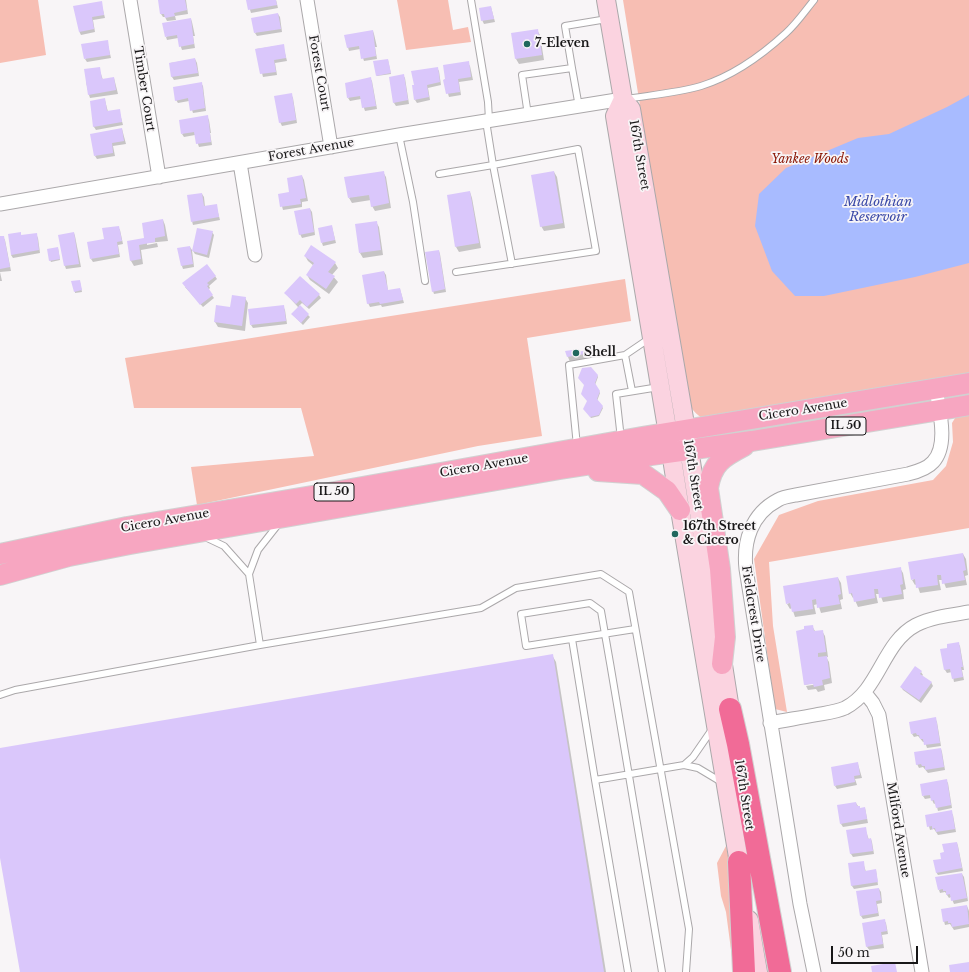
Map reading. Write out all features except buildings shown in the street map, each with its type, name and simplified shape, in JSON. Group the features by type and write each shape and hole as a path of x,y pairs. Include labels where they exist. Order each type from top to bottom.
{"highway":[{"path":"723,716 738,744 780,972"},
{"path":"739,862 744,972"}],"main road":[{"name":"167th Street","path":"606,0 623,99 631,109 679,441 722,664 726,785 758,972"},
{"name":"167th Street","path":"623,99 616,116 660,386 679,441 680,510 774,972"},
{"name":"Cicero Avenue","path":"0,574 69,556 196,532 284,518 560,469 679,441 969,383"},
{"name":"Cicero Avenue","path":"0,554 127,527 622,441 752,441 969,406"},
{"path":"722,664 725,637 720,569 708,488 709,480 713,469 726,455 752,441"},
{"path":"560,469 644,474 667,491 680,510"}],"street":[{"name":"Timber Court","path":"130,0 159,177"},
{"name":"Forest Court","path":"307,0 332,147"},
{"name":"Forest Avenue","path":"0,204 399,135 623,99"},
{"path":"240,163 255,255"},
{"name":"Fieldcrest Drive","path":"814,972 800,904 770,723 746,570 745,546 750,531 759,516 768,507 779,500 796,495 908,474 922,470 933,462 941,449 942,434 936,389"},
{"path":"770,723 845,708 865,692 876,676 887,654 901,636 915,625 932,619 969,612"},
{"name":"Milford Avenue","path":"865,692 879,715 922,972"}],"lane":[{"path":"471,0 488,104 488,120 493,165 512,264"},
{"path":"623,99 680,91 702,86 725,76 749,62 787,32 814,0"},
{"path":"579,107 565,26 609,19"},
{"path":"528,115 522,75 572,68"},
{"path":"399,135 413,202 424,281"},
{"path":"439,174 578,149 596,251 456,272"},
{"path":"578,449 569,365 625,355 652,336"},
{"path":"625,355 632,391"},
{"path":"622,441 616,394 660,386"},
{"path":"260,645 249,574 258,550 284,518"},
{"path":"196,532 224,546 249,574"},
{"path":"0,695 22,689 260,645 481,608 516,588 601,574 629,592 689,929 686,972"},
{"path":"635,629 605,634 526,646 520,614 590,603 601,611 605,634 630,774 662,972"},
{"path":"572,639 628,972"},
{"path":"684,765 693,757 723,716"},
{"path":"595,780 684,765 698,768 726,785"}],"green space":[{"path":"0,0 38,0 46,55 0,63"},
{"path":"397,0 448,0 453,30 468,27 471,42 406,50"},
{"name":"Yankee Woods","path":"623,0 969,0 969,375 702,418 696,414 687,397"},
{"path":"625,279 631,321 527,338 542,436 478,446 197,505 191,467 314,456 301,408 134,408 125,358"},
{"path":"969,413 969,528 769,562 773,626 787,712 775,709 754,559 779,515 818,501 933,480 946,466 953,442 952,423 957,415"},
{"path":"726,846 732,874 741,972 732,972 733,965 726,912 721,896 717,863"}],"water":[{"name":"Midlothian Reservoir","path":"969,95 969,263 915,277 824,296 795,296 772,271 755,226 759,194 786,168 858,138 889,134"}],"place":[{"name":"7-Eleven","path":"527,44"},
{"name":"Shell","path":"576,353"},
{"name":"167th Street & Cicero","path":"675,534"}]}
